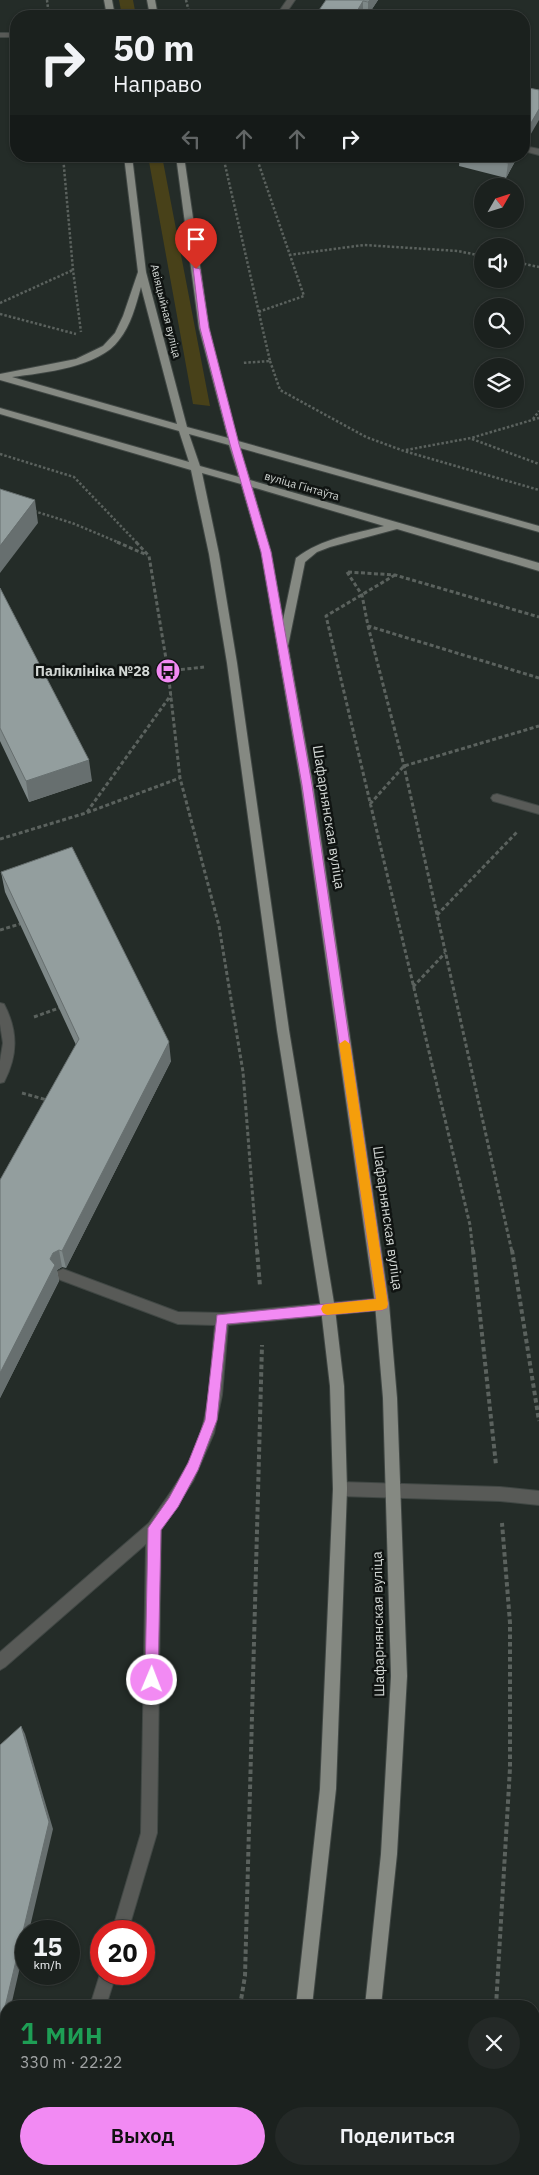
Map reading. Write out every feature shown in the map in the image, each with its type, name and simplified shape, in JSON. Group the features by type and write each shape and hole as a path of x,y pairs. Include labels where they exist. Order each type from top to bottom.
{"main road":[{"name":"Авіяцыйная вуліца","path":"129,162 142,272 183,429 196,469"},
{"path":"181,162 204,328 234,444"},
{"path":"0,377 70,364 98,352 114,342 123,326 142,272"},
{"name":"вуліца Гінтаўта","path":"0,377 539,529"},
{"name":"вуліца Гінтаўта","path":"0,410 196,469 539,567"},
{"name":"Шафарнянская вуліца","path":"234,444 259,522 266,552 307,785 382,1304 390,1398 399,1676 389,1854 374,2000"},
{"path":"196,469 214,554 232,663 283,1030 328,1309 337,1386 340,1489 328,1790 305,2000"},
{"path":"283,651 300,560 327,544 397,526"}],"street":[{"path":"497,798 538,810"},
{"path":"0,1008 8,1026 10,1054 0,1078"},
{"path":"63,1275 178,1318 222,1319 382,1304"},
{"path":"0,1662 154,1528 173,1502 194,1466 211,1420 222,1319"},
{"path":"340,1489 500,1494 539,1498"},
{"path":"123,1920 149,1833 154,1528"},
{"path":"100,2000 105,1985"}],"path":[{"path":"0,314 82,335 73,270 64,162"},
{"path":"224,162 258,312 270,361 280,390 366,437 404,451 539,490"},
{"path":"258,162 304,296 258,312"},
{"path":"289,255 364,245 458,251 474,254"},
{"path":"524,264 539,267"},
{"path":"0,303 73,270"},
{"path":"242,363 270,361"},
{"path":"532,420 539,412"},
{"path":"404,451 471,438 539,418"},
{"path":"471,438 539,464"},
{"path":"0,454 74,477 150,556 168,671 180,778 86,813 0,839"},
{"path":"27,509 72,523 150,556"},
{"path":"539,617 395,576 347,572 362,595 368,626 404,766 514,1260 539,1421"},
{"path":"395,576 326,616 470,1225 500,1494 510,1623 510,1768 496,2000"},
{"path":"368,626 539,678"},
{"path":"168,671 232,663"},
{"path":"86,813 171,694"},
{"path":"370,804 404,766 539,726"},
{"path":"437,915 538,810"},
{"path":"0,930 20,924"},
{"path":"414,987 445,953"},
{"path":"19,1092 48,1100"}],"shaded area":[{"path":"119,0 133,0 135,10 121,10"},
{"path":"149,162 163,162 210,406 193,404"}],"building":[{"path":"326,0 370,0 368,2 363,1 358,10 319,10"},
{"path":"530,88 539,90 539,109 530,125"},
{"path":"0,489 35,500 0,546"},
{"path":"0,588 89,760 26,781 0,728"},
{"path":"72,847 169,1042 62,1251 59,1250 53,1253 50,1259 55,1265 0,1373 0,1180 79,1039 1,872"},
{"path":"21,1726 49,1822 26,1920 15,1920 15,1965 7,2000 0,2000 0,1745"}],"slow traffic":[{"path":"327,1309 382,1304 345,1044"}],"place":[{"name":"Паліклініка №28","path":"168,671"}],"route":[{"path":"152,1680 154,1528 173,1502 194,1466 211,1420 222,1319 382,1304 307,785 266,552 259,522 234,444 204,328 196,269"}]}
